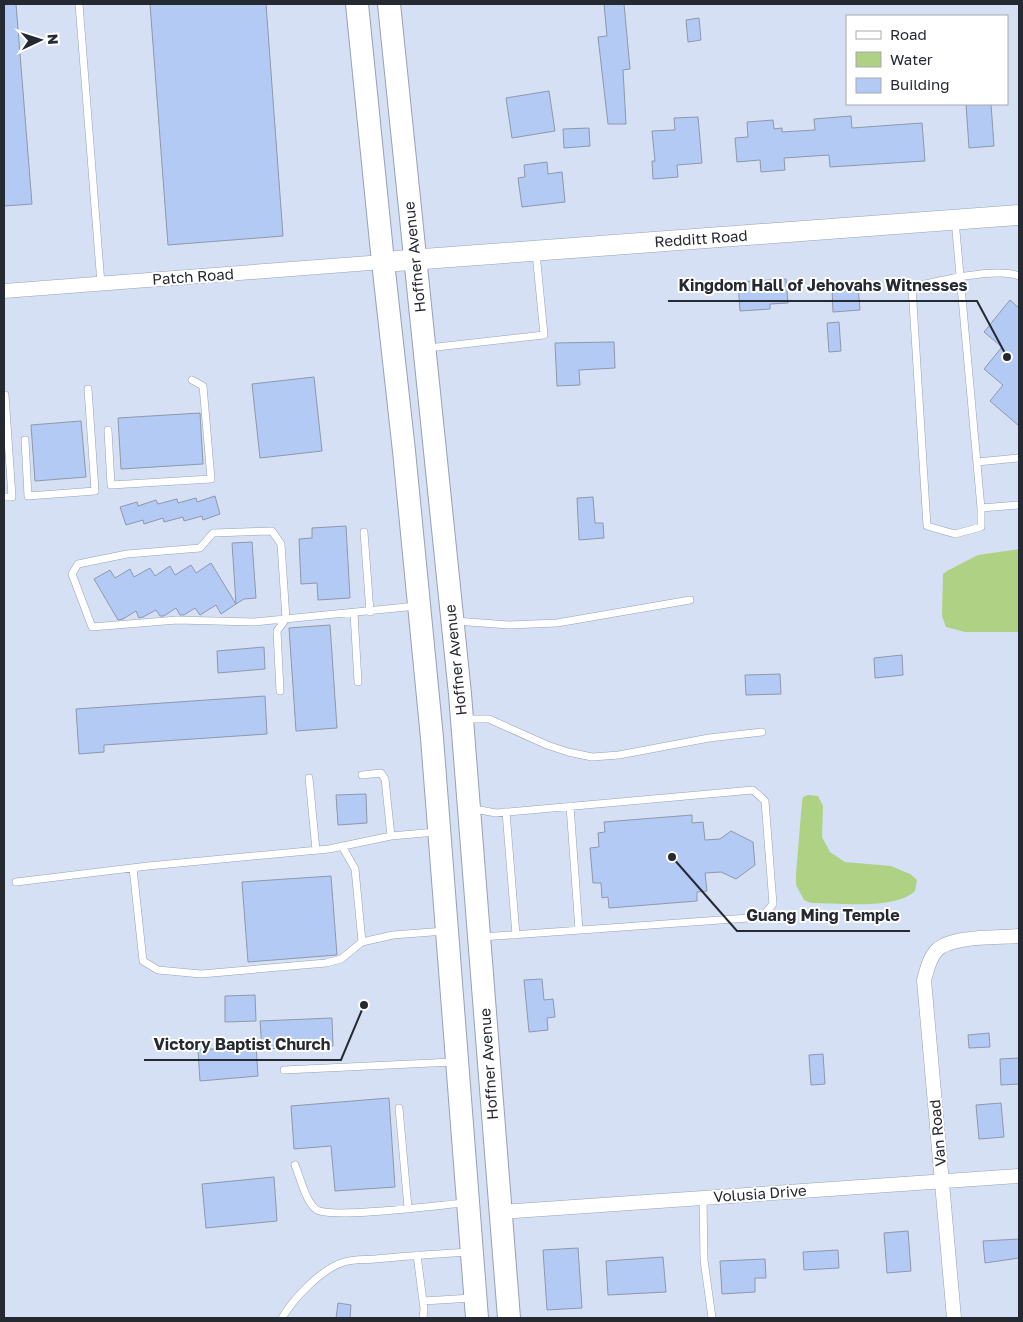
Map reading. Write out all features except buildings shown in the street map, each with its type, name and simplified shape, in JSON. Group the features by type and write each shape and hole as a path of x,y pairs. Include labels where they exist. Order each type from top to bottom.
{"main road":[{"name":"Hoffner Avenue","path":"357,4 419,606 439,832 476,1308"},
{"name":"Hoffner Avenue","path":"389,4 462,719 509,1318"},
{"path":"419,606 437,624 443,638 453,709 462,719"},
{"path":"439,832 453,852 458,904 468,924 479,938"},
{"path":"456,1062 471,1084 476,1172 480,1196 486,1204 500,1212"},
{"path":"471,1252 484,1257 489,1270 493,1318"}],"street":[{"name":"Redditt Road","path":"383,262 1019,215"},
{"name":"Patch Road","path":"4,291 383,262"},
{"name":"Van Road","path":"954,1318 924,980 929,962 937,950 948,943 1019,936"},
{"name":"Volusia Drive","path":"500,1212 1019,1176"}],"lane":[{"path":"79,4 101,284"},
{"path":"955,220 960,277 977,462 981,508 981,528 955,534 927,526 912,287 960,277 1010,272 1019,276"},
{"path":"425,349 544,335 536,251"},
{"path":"108,430 111,485 211,479 203,386 192,380"},
{"path":"25,440 28,496 94,492 88,389"},
{"path":"4,497 12,497 5,395"},
{"path":"977,462 1019,458"},
{"path":"981,508 1019,505"},
{"path":"280,691 277,631 286,619 281,544 272,531 213,533 200,548 127,554 78,564 72,574 92,627 177,620 253,622 286,619 354,613 370,612 419,606"},
{"path":"364,532 370,612"},
{"path":"452,620 508,625 556,623 690,600"},
{"path":"354,613 358,682"},
{"path":"462,719 489,719 547,745 592,757 627,753 709,738 762,732"},
{"path":"362,775 381,773 385,780 391,836"},
{"path":"309,778 316,850"},
{"path":"469,812 480,810 496,813 753,790 765,801 773,904 762,917 479,938"},
{"path":"570,806 579,930"},
{"path":"506,812 516,935"},
{"path":"16,882 133,868 316,850 391,836 439,832"},
{"path":"342,846 355,869 362,942"},
{"path":"133,868 143,961 158,970 200,974 326,963 341,959 362,942 393,935 447,931"},
{"path":"284,1070 456,1062"},
{"path":"399,1108 408,1208"},
{"path":"295,1165 307,1198 317,1209 329,1213 467,1203"},
{"path":"703,1198 704,1260 712,1318"},
{"path":"282,1318 287,1309 306,1288 344,1262 471,1252"},
{"path":"417,1255 423,1301 423,1318"},
{"path":"423,1301 476,1308"}],"water":[{"path":"1019,549 1019,632 965,632 946,627 942,616 943,574 978,555"},
{"path":"808,795 818,796 823,806 822,837 830,852 845,862 891,866 910,874 917,880 915,891 906,897 881,903 811,903 804,900 796,885 796,874 802,802 803,797"}],"place":[{"name":"Kingdom Hall of Jehovahs Witnesses","path":"1007,357"},
{"name":"Guang Ming Temple","path":"672,857"},
{"name":"Victory Baptist Church","path":"364,1005"}]}
